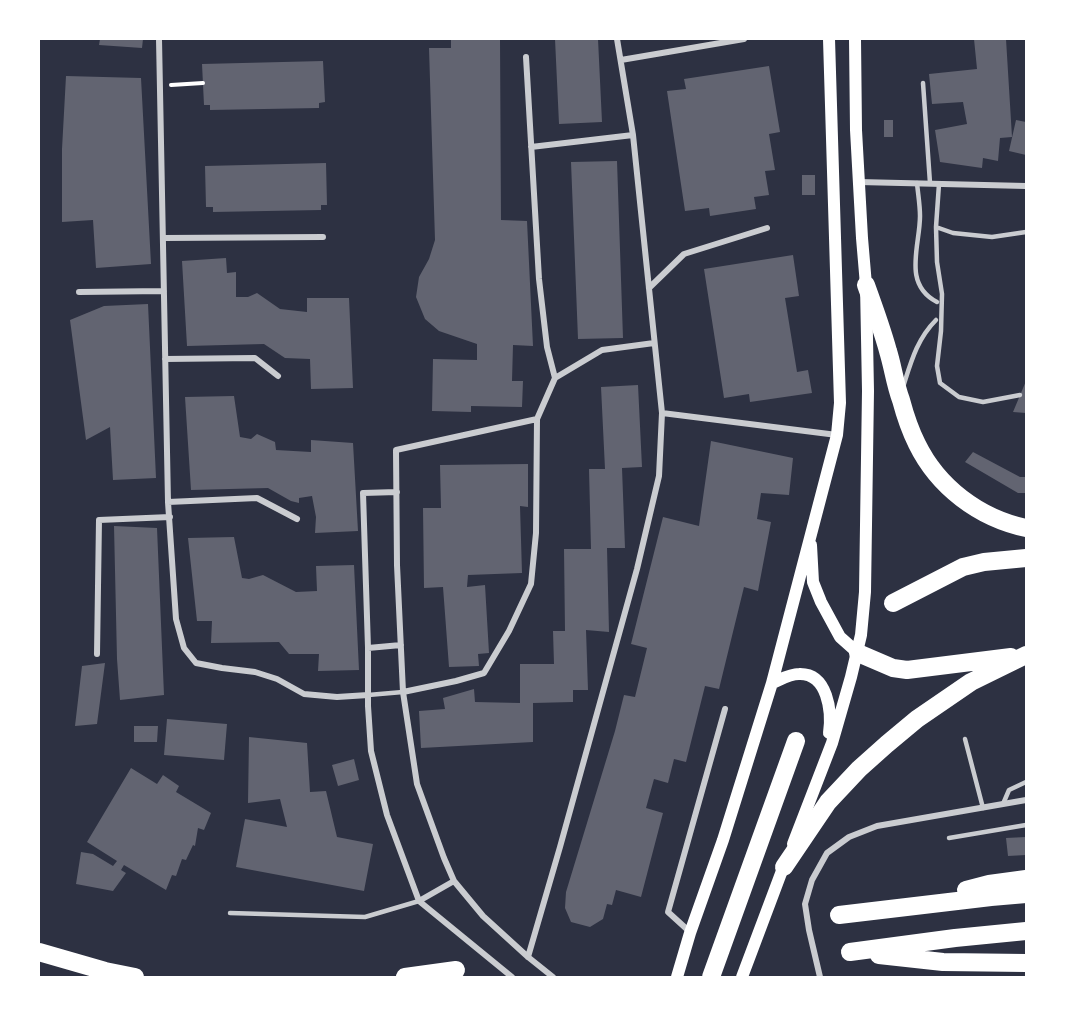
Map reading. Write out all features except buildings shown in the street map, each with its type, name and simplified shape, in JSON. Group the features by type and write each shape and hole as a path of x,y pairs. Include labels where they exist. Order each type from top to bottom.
{"highway":[{"path":"866,285 888,351 900,398 917,444 936,474 950,490 981,512 1002,522 1026,528"},
{"path":"893,603 963,567 984,562 1026,558"},
{"path":"858,653 893,668 908,670 1026,655"},
{"path":"784,867 828,802 859,769 887,744 917,719 971,682 1026,655"},
{"path":"711,977 796,741"},
{"path":"906,907 989,884 1026,879"},
{"path":"839,915 1026,894"},
{"path":"1026,931 850,952 943,962 1026,963"},
{"path":"39,952 135,977"},
{"path":"405,977 456,970"}],"main road":[{"path":"677,977 772,683 837,435 840,403 829,39"},
{"path":"742,977 832,743 858,653 865,592 868,391 866,285 859,182 855,39"},
{"path":"810,535 813,582 821,602 840,637 858,653"},
{"path":"772,683 798,674 818,680 825,692 830,722 823,767"}],"street":[{"path":"159,39 168,502 176,619 184,648 196,663 255,672 276,679 304,694 337,697 368,695"},
{"path":"528,957 637,569 659,476 662,413 633,135 617,39"},
{"path":"621,60 744,39"},
{"path":"526,57 539,279 547,347 555,378"},
{"path":"531,147 633,135"},
{"path":"859,182 1026,186"},
{"path":"649,288 684,254 767,228"},
{"path":"164,238 322,237"},
{"path":"79,292 164,291"},
{"path":"403,692 484,673 509,631 531,584 536,533 537,419 555,378 602,351 654,343"},
{"path":"165,359 255,358 278,376"},
{"path":"662,413 837,435"},
{"path":"537,419 396,450 397,565 403,692 417,784 444,858 454,881 483,916 553,977"},
{"path":"397,492 363,493 371,751 387,815 419,901 512,977"},
{"path":"168,502 257,498 297,519"},
{"path":"97,654 99,520 170,517"},
{"path":"368,648 401,645"},
{"path":"690,933 668,912 725,710"},
{"path":"820,977 805,904 812,880 827,853 849,837 877,826 1026,800"},
{"path":"419,901 454,881"},
{"path":"749,977 750,953"}],"lane":[{"path":"923,83 930,183"},
{"path":"917,183 920,217 914,260 917,281 928,297 937,302"},
{"path":"939,184 936,227 942,294 937,366 940,383 959,397 983,402 1020,395"},
{"path":"936,227 953,233 992,237 1026,232"},
{"path":"900,398 920,339 936,320"},
{"path":"368,695 403,692"},
{"path":"964,739 983,808"},
{"path":"1003,804 1009,790 1026,782"},
{"path":"949,838 1026,825"},
{"path":"230,913 365,918 419,901"}],"path":[{"path":"160,85 203,83"}]}
